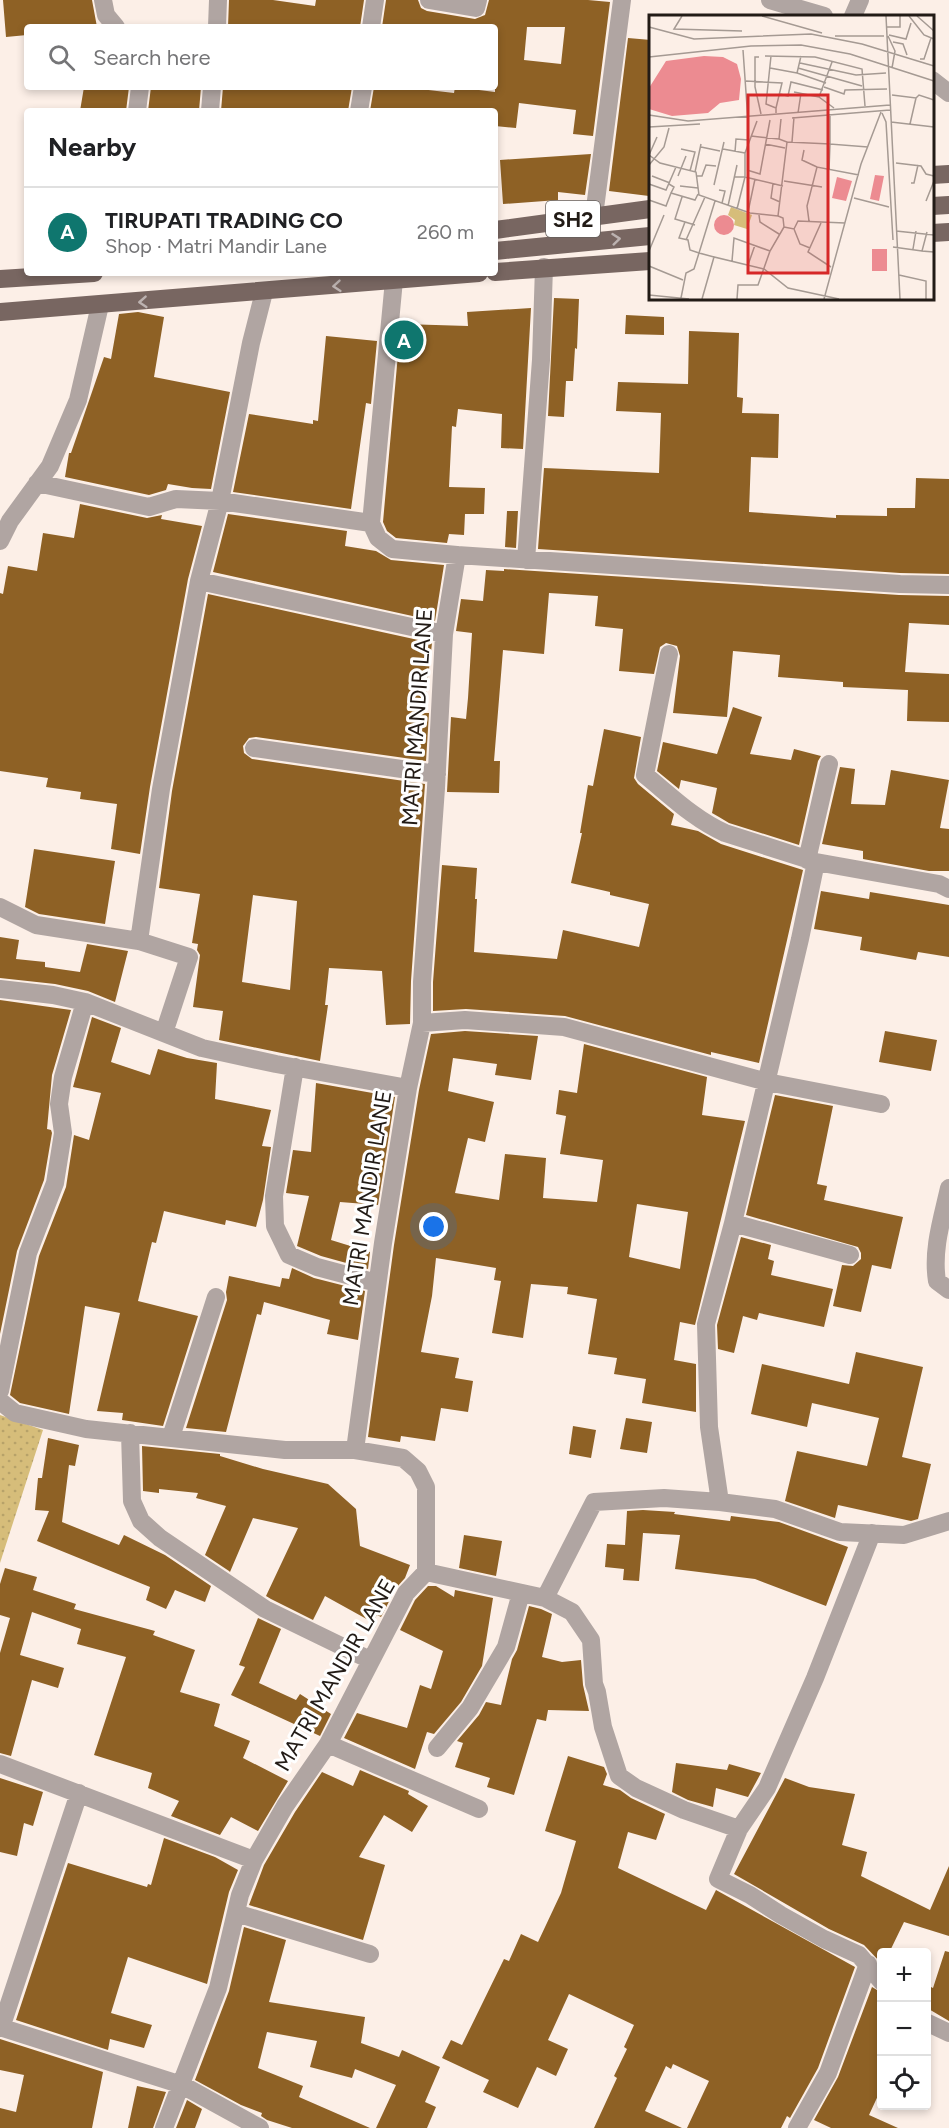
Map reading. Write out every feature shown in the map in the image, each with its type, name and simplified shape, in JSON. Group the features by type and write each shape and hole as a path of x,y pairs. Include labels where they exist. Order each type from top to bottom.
{"main road":[{"path":"934,176 949,174"},
{"path":"934,206 949,205"},
{"name":"SH2","path":"498,230 649,209"},
{"path":"934,233 949,232"},
{"path":"498,251 649,236"},
{"name":"SH2","path":"498,272 649,261"},
{"path":"0,279 47,276"},
{"path":"0,312 443,276"}],"street":[{"path":"103,0 106,15 114,24"},
{"path":"217,24 218,0"},
{"path":"371,24 375,0"},
{"path":"429,0 476,8 478,0"},
{"path":"594,216 622,0"},
{"path":"770,0 821,15"},
{"path":"854,15 861,0"},
{"path":"934,81 949,93"},
{"path":"137,108 140,90"},
{"path":"210,108 212,90"},
{"path":"360,108 362,90"},
{"path":"526,560 541,360 544,267"},
{"path":"394,280 371,523 378,538 392,549 526,560 900,584 949,585"},
{"path":"139,941 161,789 199,580 220,501 249,354 264,292"},
{"path":"1,538 10,521 50,465 78,400 100,305"},
{"path":"37,483 149,507 176,499 220,501 371,523"},
{"name":"MATRI MANDIR LANE","path":"164,2128 218,1988 240,1895 254,1860 285,1806 328,1744 406,1593 426,1572 426,1487 418,1471 403,1458 355,1450 377,1283 408,1088 422,1023 422,982 444,634 457,555"},
{"path":"199,580 444,634"},
{"path":"669,654 645,775 694,816 725,833 812,861 939,884 949,890"},
{"path":"254,748 436,774"},
{"path":"720,1502 709,1427 706,1324 767,1082 812,861 829,764"},
{"path":"0,907 36,925 139,941 189,957 164,1033"},
{"path":"0,989 53,995 85,1002 202,1048 408,1088"},
{"path":"85,1002 63,1077 59,1104 63,1133 55,1183 28,1253 1,1403 15,1413 86,1429 285,1450 355,1450"},
{"path":"422,1023 465,1020 564,1027 767,1082 881,1104"},
{"path":"295,1067 274,1196 275,1226 289,1255 317,1267 377,1283"},
{"path":"949,1188 935,1251 935,1267 937,1281 949,1290"},
{"path":"733,1223 850,1255"},
{"path":"171,1437 216,1297"},
{"path":"130,1433 132,1501 141,1521 160,1538 265,1609 370,1660"},
{"path":"545,1598 594,1502 664,1498 720,1502 775,1509 840,1532 904,1535 949,1521"},
{"path":"872,1533 815,1678 767,1788 739,1829 718,1879 825,1939 859,1955 877,1976"},
{"path":"426,1572 545,1598 572,1612 591,1640 594,1684 603,1727 619,1776 636,1788 674,1806 739,1829"},
{"path":"436,1748 471,1708 506,1647 521,1593"},
{"path":"328,1744 479,1809"},
{"path":"0,1764 254,1860"},
{"path":"79,1793 0,2028 182,2085 260,2128"},
{"path":"236,1913 370,1954"},
{"path":"797,2128 828,2073 868,1964"},
{"path":"931,2024 949,2033"}],"shaded area":[{"path":"0,1415 43,1430 0,1563"}],"building":[{"path":"3,0 92,0 96,24 24,24 24,35 6,37"},
{"path":"229,0 273,0 315,6 316,0 364,0 360,24 228,24"},
{"path":"386,0 418,0 421,8 427,11 475,19 485,15 489,0 610,2 593,136 573,134 576,110 519,103 516,128 498,126 498,108 370,108 374,90 495,92 498,90 498,24 382,24","holes":["527,27 565,27 561,64 524,60"]},
{"path":"628,38 649,40 649,196 609,191"},
{"path":"84,90 129,90 126,108 80,108"},
{"path":"151,90 201,90 199,108 148,108"},
{"path":"223,90 352,90 348,108 221,108"},
{"path":"591,154 585,195 558,192 558,200 503,204 500,160"},
{"path":"554,298 579,299 573,381 566,381 564,417 548,416"},
{"path":"531,308 523,449 501,448 502,414 458,409 456,427 452,426 449,487 485,488 484,514 465,514 464,535 449,534 447,543 396,538 387,531 383,522 399,343 403,343 403,324 468,326 467,312"},
{"path":"138,312 164,317 154,377 230,392 211,489 168,484 166,490 149,495 65,477 69,453 71,453 104,357 111,359 119,314"},
{"path":"626,315 664,317 664,335 625,334"},
{"path":"689,331 739,333 737,397 743,398 742,413 779,414 778,458 751,457 749,512 836,518 836,515 887,516 887,508 915,508 916,478 949,479 949,574 900,573 538,549 544,468 659,473 661,413 616,411 618,382 688,384"},
{"path":"326,336 377,341 371,404 366,403 351,509 233,492 249,414 313,424 313,420 318,421"},
{"path":"80,504 147,518 162,515 161,519 202,526 188,579 140,854 111,849 117,804 80,799 81,792 46,787 48,778 0,771 0,593 3,594 8,566 37,571 43,533 74,538"},
{"path":"507,511 518,511 516,548 505,547"},
{"path":"228,514 347,531 345,546 376,551 391,560 444,565 435,621 213,572"},
{"path":"504,569 899,595 949,596 949,625 909,623 905,672 949,674 949,722 907,721 908,690 843,687 843,682 778,677 780,655 733,651 727,717 673,713 680,656 677,646 666,643 660,647 654,674 619,671 623,629 595,626 598,596 549,593 544,654 503,650 494,761 500,761 499,793 447,792 451,717 466,719 468,698 472,633 456,631 461,599 483,601 486,570 504,571"},
{"path":"208,594 432,643 424,713 429,713 426,761 256,737 249,738 243,746 244,753 252,759 425,784 410,1024 386,1025 382,971 329,968 325,1005 328,1005 320,1061 219,1040 223,1011 193,1007 200,955 197,950 198,944 192,943 200,894 159,888 172,791","holes":["253,895 297,901 290,990 242,982"]},
{"path":"733,707 762,717 750,754 791,760 794,749 821,756 799,845 729,823 712,813 717,788 681,780 679,789 657,771 663,742 717,754"},
{"path":"604,729 641,737 634,778 674,814 671,825 698,831 721,844 803,870 759,1063 711,1052 711,1055 565,1016 466,1009 433,1011 442,865 477,868 474,952 557,959 563,930 639,947 649,904 571,883 582,833 580,833 588,785 593,786"},
{"path":"840,767 855,769 851,804 885,805 891,770 949,780 940,828 949,829 949,871 929,871 863,859 863,851 822,844"},
{"path":"34,849 115,861 105,924 39,914 25,907"},
{"path":"821,891 869,899 870,892 949,905 949,957 918,952 916,960 860,950 862,937 814,929"},
{"path":"0,937 19,940 16,959 45,962 45,967 80,972 87,944 128,951 115,1002 88,991 55,984 0,978"},
{"path":"0,1000 71,1010 52,1075 47,1129 52,1133 44,1180 17,1251 0,1334"},
{"path":"92,1017 121,1028 111,1062 150,1075 158,1049 187,1058 217,1063 215,1099 271,1110 262,1146 271,1147 263,1200 256,1227 226,1220 225,1225 164,1211 156,1243 152,1242 138,1301 198,1316 163,1426 122,1420 123,1413 97,1411 120,1313 85,1306 69,1414 20,1403 10,1395 39,1256 66,1187 74,1135 89,1140 101,1093 73,1087"},
{"path":"465,1031 538,1036 531,1080 495,1075 497,1064 453,1058 448,1091 494,1102 485,1142 468,1138 455,1193 499,1200 505,1154 546,1158 543,1198 597,1202 603,1160 560,1154 566,1116 556,1114 559,1090 577,1093 584,1044 707,1077 702,1115 745,1121 695,1325 680,1322 674,1360 696,1364 696,1412 642,1403 646,1379 614,1374 617,1358 588,1354 597,1299 567,1294 568,1287 531,1284 523,1338 492,1333 501,1281 494,1280 496,1268 436,1258 432,1296 421,1352 459,1358 455,1378 473,1381 468,1412 441,1408 435,1441 401,1436 400,1442 368,1437 394,1245 419,1090 431,1034","holes":["637,1204 688,1212 680,1269 629,1257"]},
{"path":"885,1031 937,1040 931,1071 879,1062"},
{"path":"316,1083 395,1097 378,1205 340,1202 331,1240 370,1252 368,1269 321,1256 297,1246 309,1196 286,1193 293,1150 311,1152"},
{"path":"775,1095 833,1106 817,1184 827,1186 824,1200 903,1217 891,1269 872,1265 861,1312 833,1306 842,1265 853,1266 861,1259 858,1247 746,1215"},
{"path":"741,1237 771,1245 768,1259 774,1261 771,1275 833,1289 824,1327 759,1313 757,1320 743,1316 734,1353 718,1349 717,1325"},
{"path":"292,1268 314,1278 365,1291 358,1340 327,1334 330,1320 264,1302 261,1315 257,1314 226,1432 186,1428 227,1300 229,1276 280,1287 282,1278 289,1279"},
{"path":"856,1352 923,1367 902,1457 931,1464 918,1519 911,1521 838,1505 835,1518 785,1501 797,1451 867,1466 879,1418 812,1403 807,1427 751,1414 762,1364 849,1384"},
{"path":"626,1418 652,1422 647,1453 620,1449"},
{"path":"573,1426 596,1430 591,1458 569,1454"},
{"path":"48,1438 79,1445 75,1466 69,1465 62,1522 119,1545 124,1535 165,1555 211,1586 205,1602 175,1590 166,1609 146,1600 150,1587 37,1541 49,1511 35,1510 38,1478 42,1478"},
{"path":"142,1446 220,1454 220,1456 263,1469 328,1484 356,1509 360,1546 410,1565 405,1578 396,1588 381,1617 377,1615 372,1622 325,1596 313,1620 271,1599 266,1596 298,1528 253,1518 230,1572 205,1555 226,1506 196,1498 198,1493 159,1489 159,1493 143,1491"},
{"path":"627,1511 675,1512 674,1514 730,1521 731,1516 779,1522 848,1547 826,1606 755,1579 675,1569 680,1535 643,1533 639,1581 623,1580 624,1569 605,1567 607,1544 625,1545"},
{"path":"464,1535 502,1541 496,1576 459,1568"},
{"path":"5,1568 37,1577 33,1590 76,1604 74,1609 155,1631 153,1635 195,1650 180,1692 220,1704 214,1726 250,1741 243,1758 288,1781 258,1831 231,1817 220,1835 171,1816 179,1801 148,1788 152,1773 94,1755 126,1657 77,1644 81,1629 32,1612 20,1655 64,1668 58,1688 32,1680 11,1756 0,1753 0,1653 10,1618 0,1615 0,1584"},
{"path":"428,1586 436,1586 454,1597 455,1590 493,1598 482,1666 461,1702 434,1734 427,1732 415,1769 344,1738 357,1713 407,1728 420,1685 431,1689 443,1651 400,1630 415,1600"},
{"path":"529,1606 552,1614 542,1657 562,1662 581,1660 583,1685 589,1711 548,1710 546,1721 537,1719 514,1795 487,1787 490,1778 455,1767 463,1743 457,1741 479,1715 486,1702 501,1705 512,1659 517,1650"},
{"path":"258,1618 281,1629 259,1683 296,1700 300,1694 331,1714 320,1736 231,1695 245,1667 239,1665"},
{"path":"568,1756 604,1767 607,1774 603,1785 620,1790 631,1798 665,1814 656,1840 628,1832 618,1868 706,1910 716,1890 855,1967 818,2068 790,2118 787,2116 781,2128 687,2128 709,2081 673,2064 671,2069 666,2066 645,2111 682,2128 594,2128 617,2078 614,2076 627,2049 624,2047 634,2025 569,1994 548,2040 568,2049 556,2076 537,2067 518,2108 483,2092 489,2080 442,2058 451,2040 462,2045 504,1959 509,1961 521,1934 538,1942 561,1893 576,1841 545,1831"},
{"path":"676,1763 727,1770 729,1764 761,1773 748,1797 716,1788 713,1807 688,1800 672,1792"},
{"path":"360,1770 409,1791 408,1794 428,1806 412,1832 384,1815 359,1857 385,1865 363,1940 249,1905 264,1865 322,1772 353,1786"},
{"path":"0,1778 43,1792 33,1826 24,1823 17,1856 0,1852"},
{"path":"785,1778 809,1787 855,1794 842,1845 867,1852 861,1876 930,1910 949,1866 949,1936 904,1922 891,1948 877,1948 877,1959 864,1945 829,1929 734,1874"},
{"path":"164,1838 215,1857 238,1870 229,1892 207,1984 128,1957 111,2013 152,2025 144,2048 110,2039 108,2050 16,2020 68,1863 147,1887 148,1884 151,1885"},
{"path":"244,1927 286,1940 269,2002 365,2017 361,2043 399,2057 402,2050 440,2067 425,2102 436,2107 427,2128 376,2128 396,2085 355,2069 352,2078 310,2067 317,2041 267,2032 258,2068 303,2086 299,2097 370,2128 292,2128 267,2120 261,2116 262,2113 241,2105 195,2080 229,1991"},
{"path":"945,1951 949,1952 949,2021 931,2010 931,1987 933,1988"},
{"path":"872,1987 877,1990 877,2098 869,2115 898,2128 831,2128 814,2120 838,2077"},
{"path":"0,2039 103,2072 92,2128 0,2128 0,2108 16,2112 24,2075 0,2070"},
{"path":"137,2086 166,2092 153,2128 128,2128"},
{"path":"187,2100 202,2109 195,2128 176,2128"}],"place":[{"name":"TIRUPATI TRADING CO","path":"404,340"}]}
